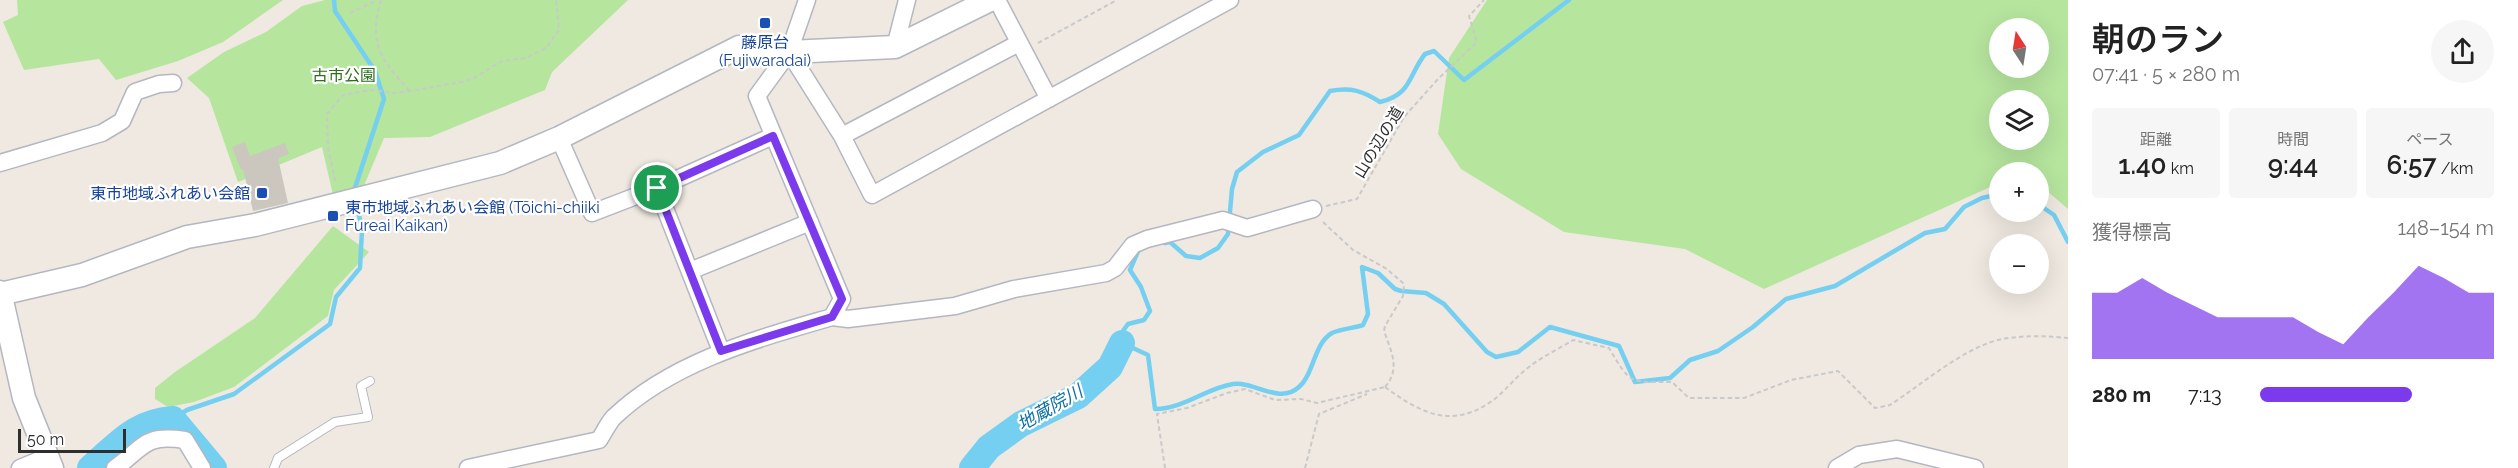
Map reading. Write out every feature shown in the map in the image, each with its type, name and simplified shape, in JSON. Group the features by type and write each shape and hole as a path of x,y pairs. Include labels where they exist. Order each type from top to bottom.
{"street":[{"path":"807,0 789,52 757,96 842,299 832,317"},
{"path":"895,47 907,0"},
{"path":"20,468 49,463 24,398 0,293 82,275 187,237 255,225 356,201 382,191 500,163 559,138 738,47 789,52 895,47 990,0"},
{"path":"997,0 1049,99"},
{"path":"789,52 842,136 872,195 1230,0"},
{"path":"842,136 1022,47"},
{"path":"0,163 102,133 122,120 135,92 159,84 173,83"},
{"path":"559,138 592,213 657,188 773,136"},
{"path":"657,188 721,351"},
{"path":"468,468 599,440 613,418 654,387 721,351 832,317 848,319 955,306 1014,289 1106,273 1115,268 1133,245 1147,239 1223,220 1247,228 1313,209"},
{"path":"690,271 810,222"},
{"path":"115,468 151,439 168,437 185,440 202,468"},
{"path":"1838,468 1859,455 1897,449 1974,468"}],"lane":[{"path":"274,468 278,458 335,422 368,417 361,386 370,381"}],"path":[{"path":"350,13 379,0"},
{"path":"379,0 375,35 380,55 394,75 410,91"},
{"path":"335,181 328,147 327,114 343,95 371,90 394,93 462,82 476,77 502,61 526,58 546,48 559,30 555,0"},
{"path":"1022,47 1117,0"},
{"name":"山の辺の道","path":"1313,209 1357,199 1404,117 1438,79 1477,42 1469,16 1484,0"},
{"path":"1165,468 1157,414 1187,408 1227,393 1245,389 1275,400 1301,399 1317,403 1372,391 1385,387 1391,381 1395,368 1384,331 1403,296 1404,284 1387,269 1353,250 1322,221 1313,209"},
{"path":"1385,387 1411,406 1440,416 1463,416 1489,403 1524,370 1573,340 1609,348 1626,375 1635,382 1672,382 1689,398 1744,398 1791,380 1838,371 1875,408 1890,405 1973,350 2001,339 2040,336 2068,338"},
{"path":"1305,468 1319,414 1372,391"}],"green space":[{"path":"17,0 283,0 223,42 178,61 116,80 99,59 24,70 3,22 18,15"},
{"name":"古市公園","path":"325,0 628,0 552,72 545,90 430,137 384,138 363,188 333,195 322,147 238,182 209,98 187,78 224,52 266,32 302,6"},
{"path":"1487,0 2068,0 2068,209 2049,193 2049,162 1989,162 1989,188 1764,289 1685,249 1564,232 1461,169 1438,134 1449,58"},
{"path":"333,226 369,252 334,290 328,316 234,387 194,402 168,407 155,399 155,388 255,318"}],"building":[{"path":"245,142 250,156 285,143 289,154 278,158 288,203 253,211 243,169 241,170 232,147"}],"waterway":[{"path":"334,0 335,11 375,71 384,99 354,191"},
{"path":"1165,243 1170,242 1186,256 1200,258 1218,248 1228,234 1232,189 1237,172 1263,152 1299,135 1330,91 1344,89 1356,91 1380,102 1390,99 1404,89 1425,54 1434,51 1464,80 1569,0"},
{"path":"1139,249 1130,270 1141,287 1150,311 1144,320 1128,324 1120,335 1122,343 1148,355 1155,409 1176,406 1233,384 1283,394 1299,387 1326,338 1332,333 1363,325 1368,314 1362,267 1378,273 1395,289 1426,293 1444,304 1487,352 1496,357 1518,352 1550,327 1619,346 1635,382 1670,378 1690,360 1718,351 1753,327 1786,299 1835,286 1925,233 1945,229 1964,207 1989,196"},
{"path":"173,419 187,410 234,394 330,324 336,297 360,268 362,230 357,205"},
{"path":"2049,212 2054,215 2068,242"},
{"name":"地蔵院川","path":"972,468 989,447 1021,424 1078,396 1110,367 1122,343"},
{"name":"地蔵院川","path":"90,468 137,429 148,424 173,419 214,468"}],"place":[{"name":"藤原台 (Fujiwaradai)","path":"765,23"},
{"name":"東市地域ふれあい会館","path":"262,193"},
{"name":"東市地域ふれあい会館 (Tōichi-chiiki Fureai Kaikan)","path":"333,216"}],"route":[{"path":"773,136 842,299 832,317 744,342 721,351 657,188 773,136"}]}
